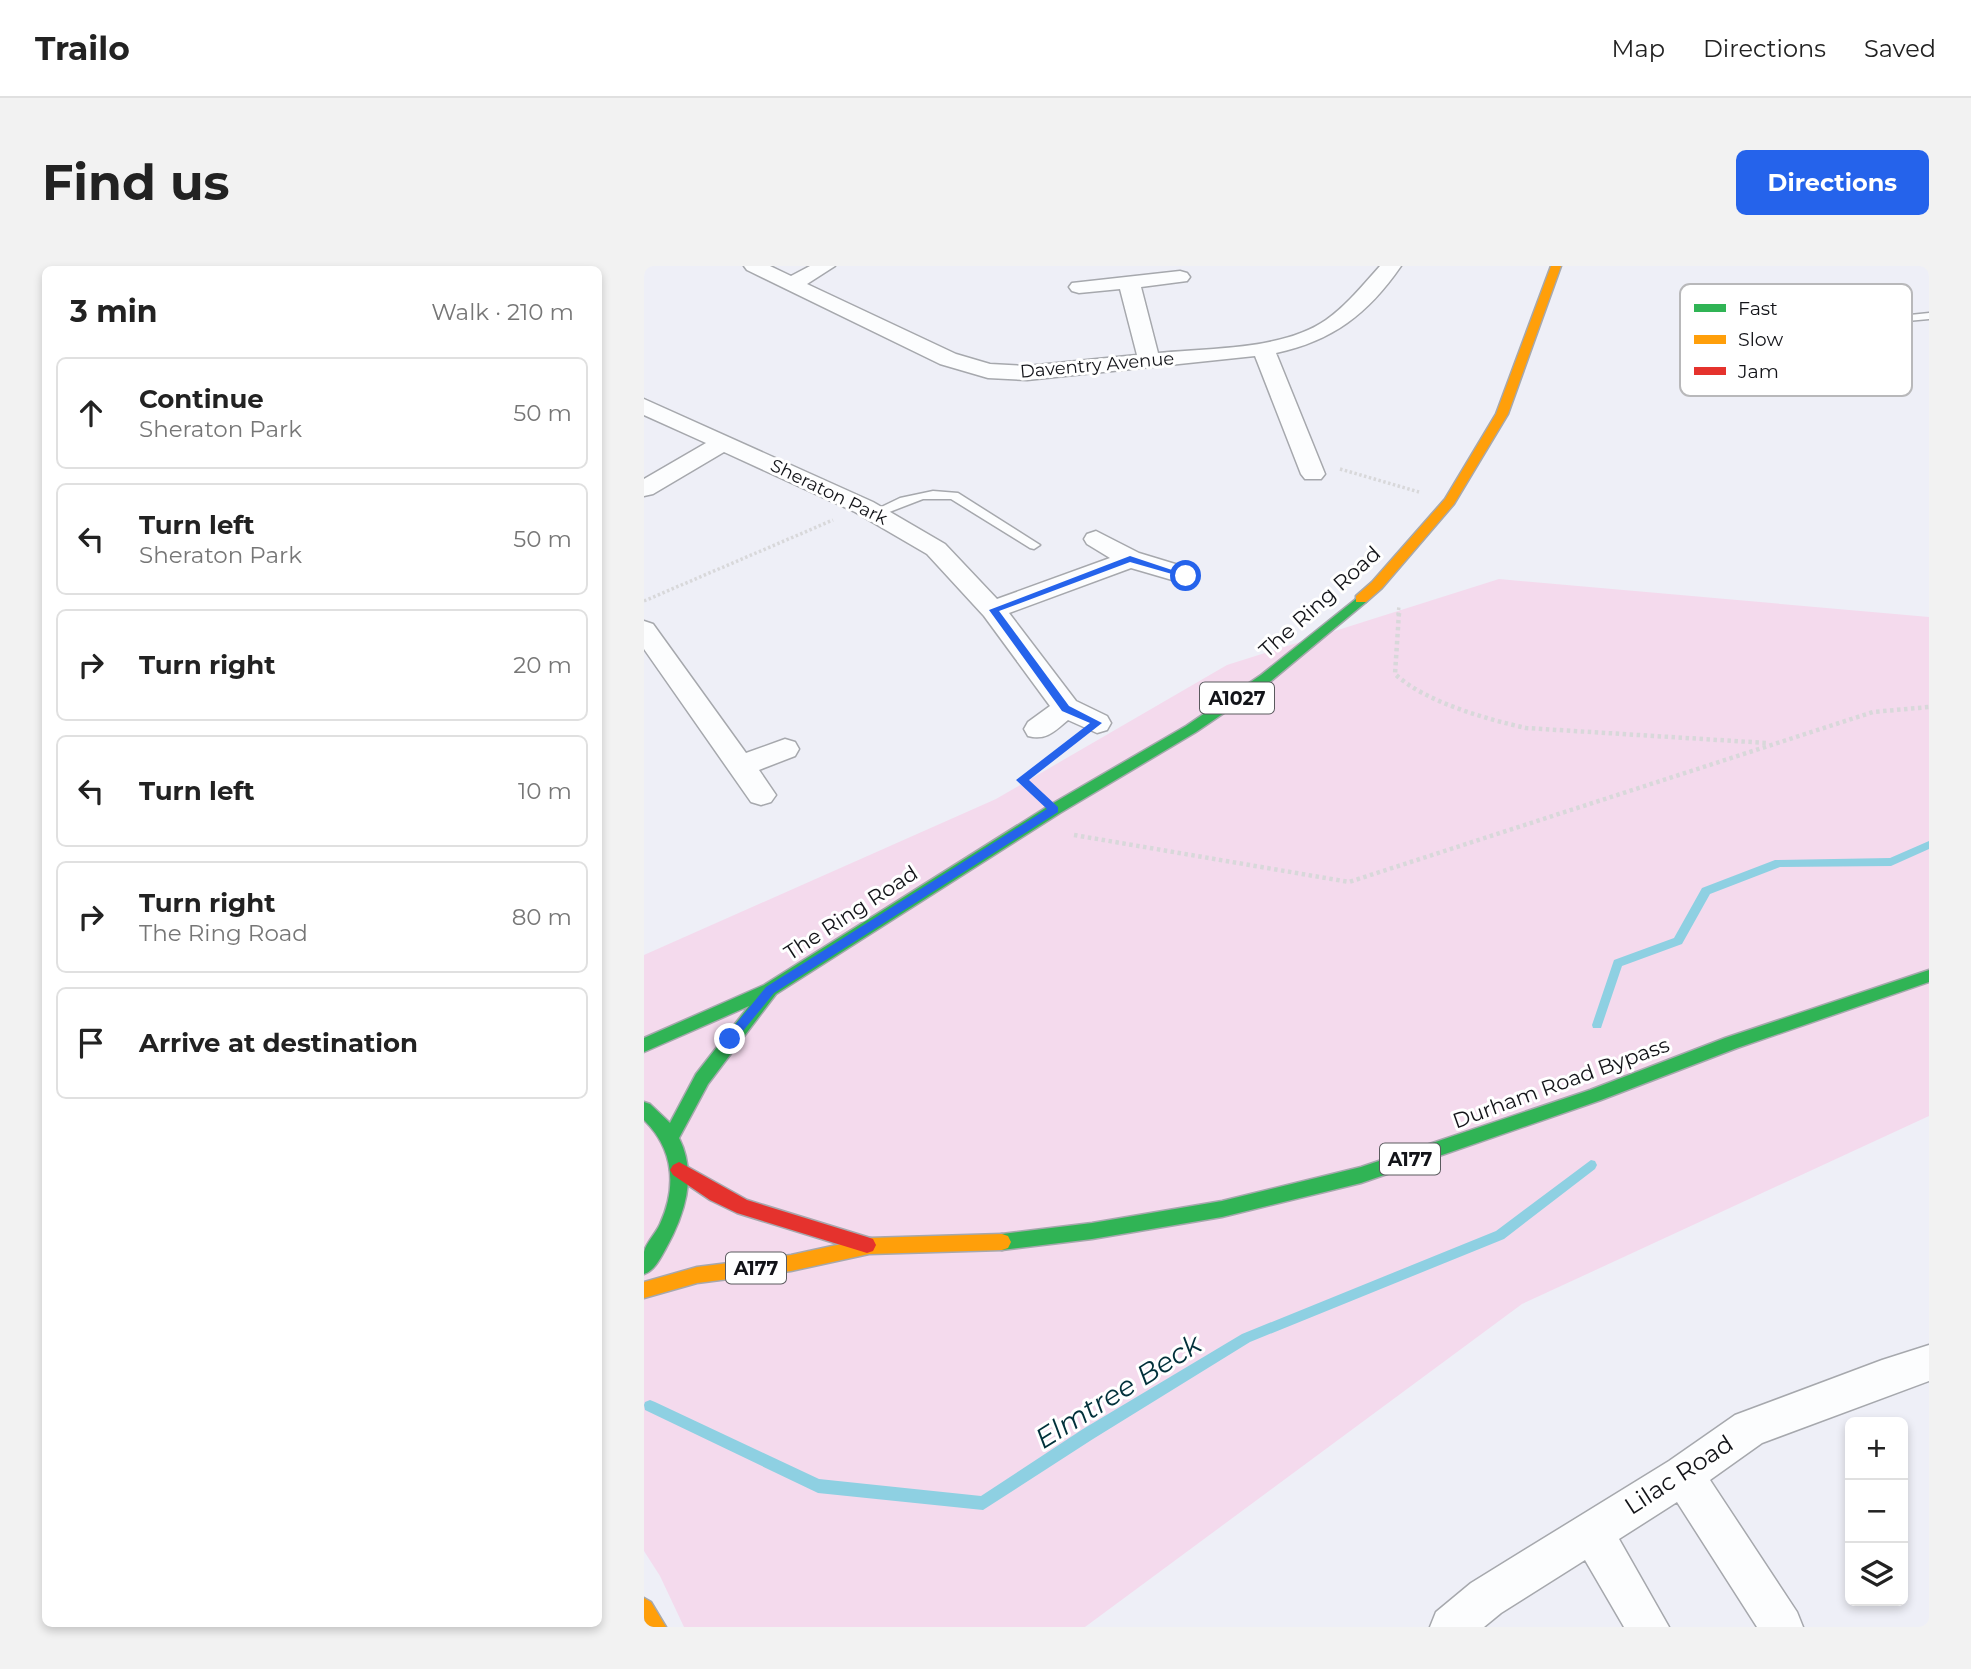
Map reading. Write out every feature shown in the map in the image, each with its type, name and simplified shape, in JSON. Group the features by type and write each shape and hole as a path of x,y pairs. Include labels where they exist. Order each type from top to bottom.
{"main road":[{"name":"The Ring Road","path":"644,1045 770,990 1055,809 1191,729 1266,678 1377,585 1450,501 1502,414 1556,266"},
{"name":"Durham Road Bypass","path":"644,1290 697,1275 792,1263 869,1246 981,1244 1092,1231 1222,1209 1361,1175 1478,1137 1731,1043 1929,976"},
{"name":"The Ring Road","path":"671,1137 684,1105 698,1082 770,990"},
{"path":"644,1109 671,1137 679,1170 679,1201 662,1242 644,1266"},
{"name":"Durham Road Bypass","path":"679,1170 716,1194 743,1206 869,1246"},
{"path":"644,1609 655,1627"}],"street":[{"name":"Daventry Avenue","path":"754,266 948,359 988,371 1049,372 1263,349 1298,342 1325,330 1349,312 1391,266"},
{"path":"791,284 825,266"},
{"path":"1079,287 1180,277"},
{"path":"1129,282 1149,361"},
{"path":"1263,349 1310,467"},
{"name":"Sheraton Park","path":"644,406 870,510 936,549 993,610 1066,708 1097,723"},
{"path":"644,489 724,442"},
{"path":"1096,539 1130,559 1186,576"},
{"path":"993,610 1130,559"},
{"path":"644,630 761,795"},
{"path":"1038,729 1066,708"},
{"path":"742,766 785,749"},
{"name":"Lilac Road","path":"1451,1627 1486,1598 1683,1475 1749,1429 1929,1363"},
{"path":"1683,1475 1782,1627"},
{"path":"1591,1531 1648,1627"}],"lane":[{"path":"870,510 916,495 942,494 965,502 1034,545"}],"path":[{"path":"1310,467 1450,501"},
{"path":"644,601 870,510"},
{"path":"1377,585 1399,594 1395,674 1409,687 1433,697 1493,721 1526,728 1771,743"},
{"path":"1097,723 1022,780 1070,822 1055,832 1349,883 1771,743 1873,712 1929,707"}],"shaded area":[{"path":"1499,579 1929,617 1929,1116 1522,1304 1085,1627 684,1627 660,1576 644,1551 644,955 996,799 1227,665"}],"waterway":[{"name":"Elmtree Beck","path":"1597,1025 1618,963 1678,941 1706,891 1779,863 1891,862 1929,845"},
{"name":"Elmtree Beck","path":"650,1406 818,1486 983,1503 1088,1434 1246,1338 1500,1235 1591,1165"}],"traffic: fast":[{"path":"644,1045 770,990 1055,809 1191,729 1266,678 1361,599"},
{"path":"1002,1242 1092,1231 1222,1209 1361,1175 1595,1095 1731,1043 1929,976"},
{"path":"671,1137 702,1079 769,992"},
{"path":"644,1109 662,1126 674,1145 680,1186 668,1227 644,1266"}],"traffic: slow":[{"path":"1361,599 1377,585 1450,501 1502,414 1556,266"},
{"path":"644,1290 697,1275 791,1263 869,1246 1002,1242"},
{"path":"644,1609 655,1627"}],"traffic: jam":[{"path":"679,1170 716,1194 743,1207 867,1245"}],"route":[{"path":"730,1039 770,990 1055,809 1022,780 1097,723 1066,708 993,610 1130,559 1186,576"}]}
